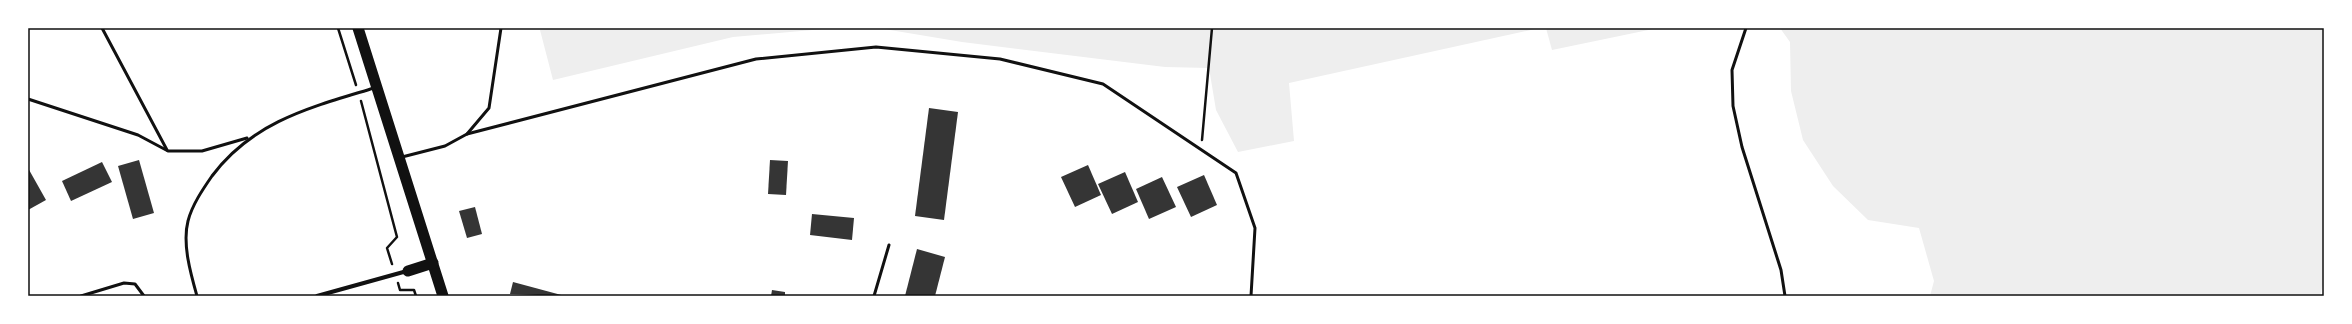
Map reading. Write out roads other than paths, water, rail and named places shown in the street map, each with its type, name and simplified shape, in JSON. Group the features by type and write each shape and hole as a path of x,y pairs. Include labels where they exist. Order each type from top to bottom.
{"highway":[{"path":"358,28 444,296"},
{"path":"408,271 433,263"}],"street":[{"path":"317,296 408,271"}],"lane":[{"path":"102,28 168,151"},
{"path":"467,134 489,108 500,28"},
{"path":"1746,28 1732,70 1733,106 1742,147 1781,270 1785,296"},
{"path":"400,158 445,146 467,134 756,58 876,47 1000,59 1103,84 1201,148 1236,173 1255,228 1251,296"},
{"path":"197,296 187,263 188,222 203,189 223,161 249,138 282,119 326,102 377,88"},
{"path":"28,98 138,135 168,151 202,151 249,138"},
{"path":"874,296 889,246"},
{"path":"81,296 124,283 135,284 144,296"}]}
